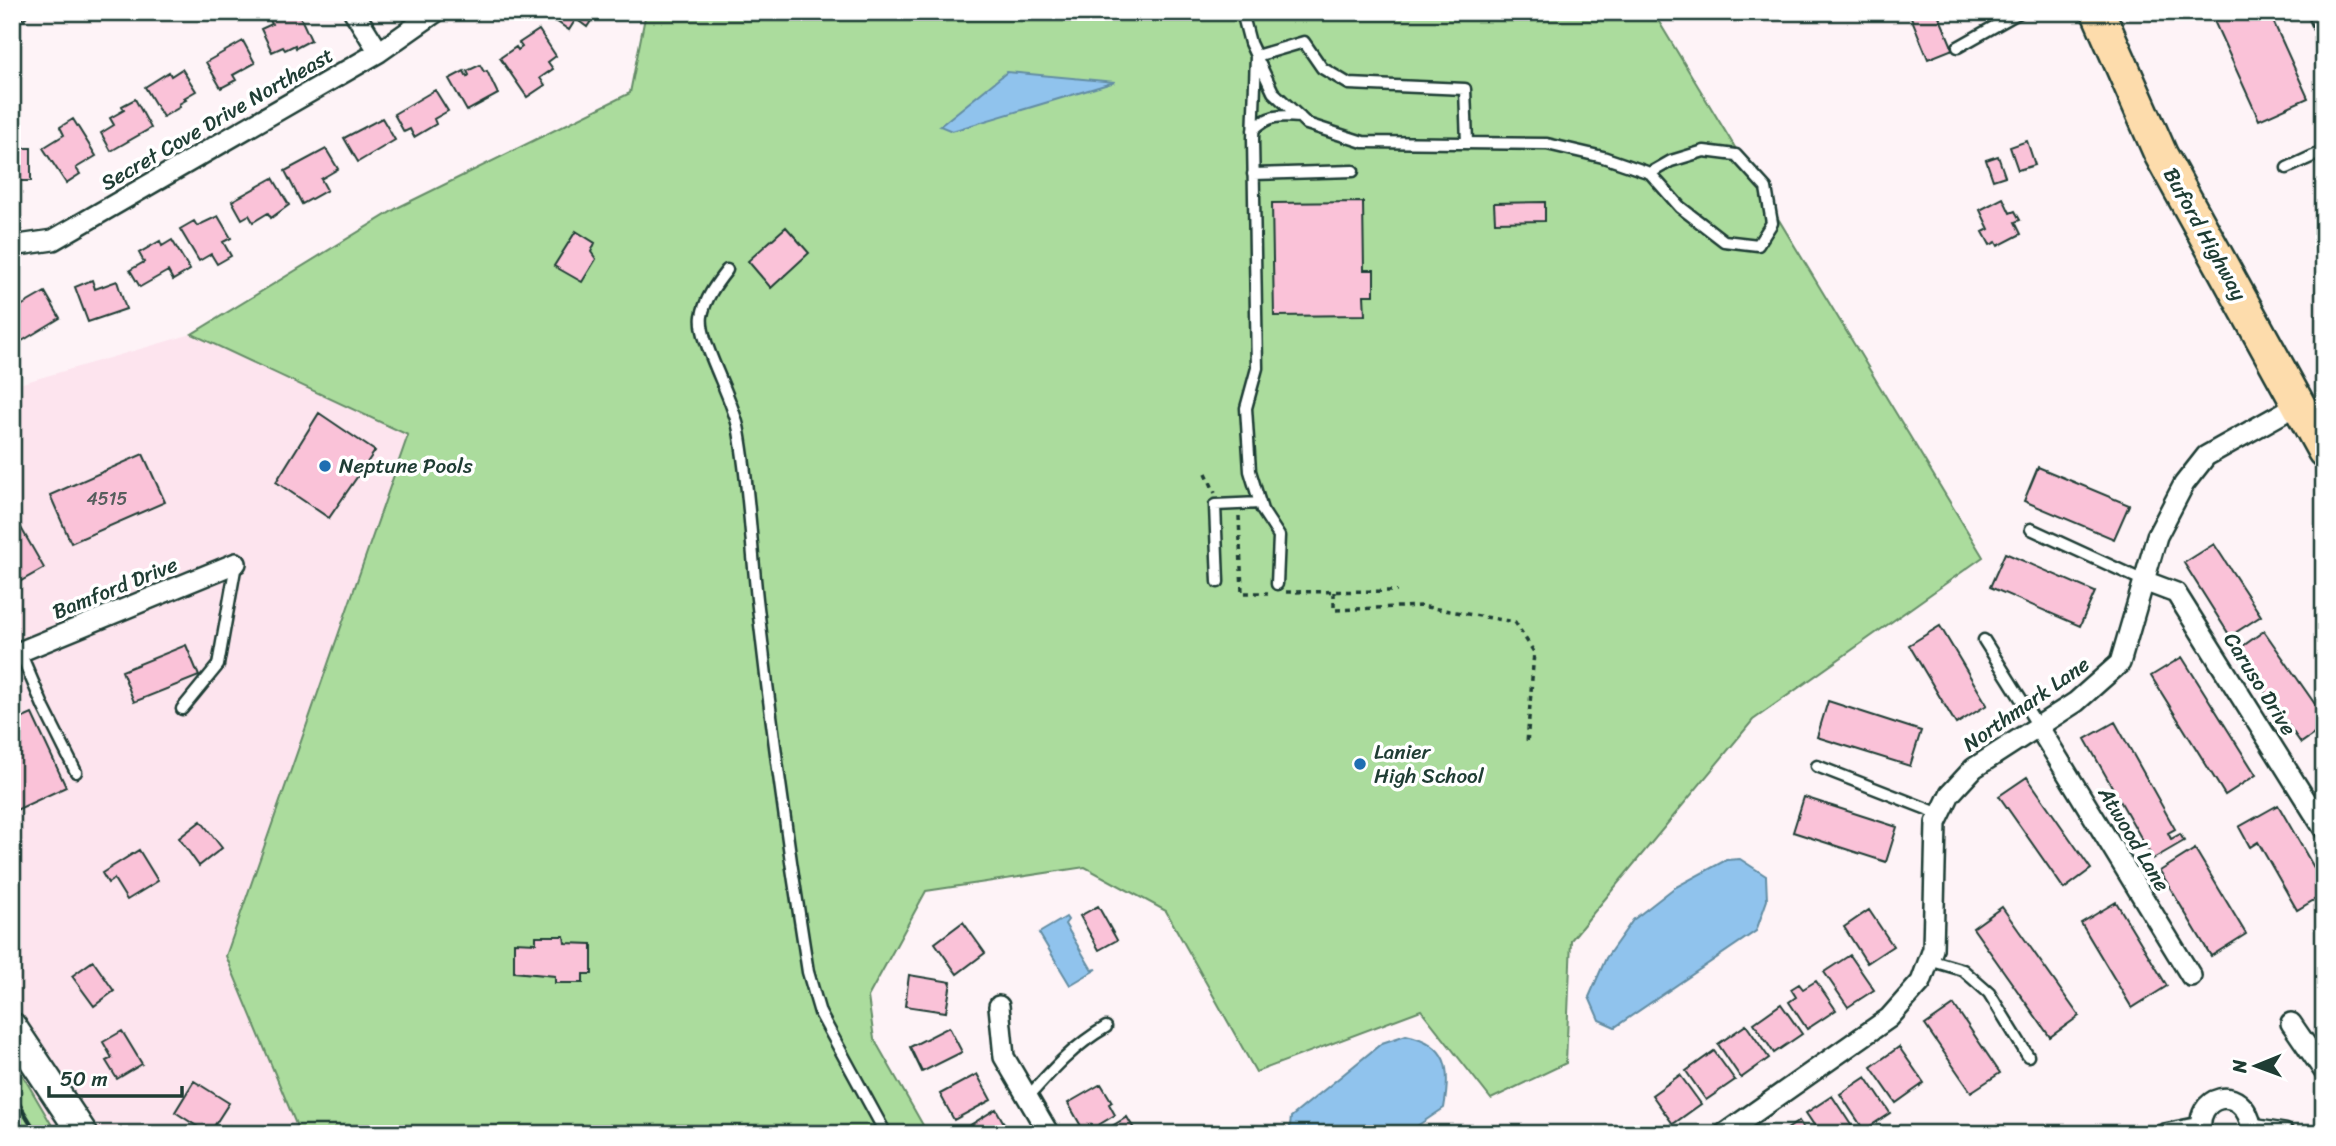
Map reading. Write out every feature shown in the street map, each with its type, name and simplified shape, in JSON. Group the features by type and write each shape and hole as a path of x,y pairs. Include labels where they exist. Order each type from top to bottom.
{"main road":[{"name":"Buford Highway","path":"2098,12 2161,155 2324,451"}],"street":[{"path":"354,12 379,52"},
{"name":"Secret Cove Drive Northeast","path":"12,246 53,240 379,52 436,12"},
{"name":"Northmark Lane","path":"1724,1134 1889,1018 1921,982 1933,949 1936,823 1950,794 1974,768 2076,702 2120,663 2157,536 2184,484 2206,456 2297,405"},
{"name":"Bamford Drive","path":"16,653 236,563"},
{"name":"Caruso Drive","path":"2144,581 2176,593 2324,829"},
{"name":"Atwood Lane","path":"2038,726 2190,976"},
{"path":"999,1006 1004,1057 1049,1134"},
{"path":"2291,1023 2324,1071"},
{"path":"12,1027 83,1134"},
{"path":"2165,1134 2201,1130 2204,1111 2216,1100 2224,1098 2240,1103 2246,1109 2251,1132 2284,1134"}],"lane":[{"path":"1242,12 1256,57 1273,92 1307,124 1363,142 1547,144 1603,157 1650,173 1681,207 1724,242 1758,245 1772,223 1766,188 1736,155 1704,151 1671,162 1650,173"},
{"path":"1958,47 2020,12"},
{"path":"2313,12 2324,38"},
{"path":"1256,57 1304,42 1322,68 1349,84 1465,89 1467,143"},
{"path":"1256,57 1253,174 1257,368 1246,408 1250,471 1260,503 1279,536 1277,583"},
{"path":"1253,130 1265,119 1280,115 1300,117"},
{"path":"2287,168 2324,151"},
{"path":"1253,174 1353,172"},
{"path":"727,270 713,289 704,308 703,335 731,400 745,463 757,599 807,972 820,1013 886,1134"},
{"path":"1218,582 1215,505 1260,503"},
{"path":"2031,529 2144,581"},
{"path":"182,709 218,666 236,563"},
{"path":"1984,640 2038,726"},
{"path":"16,653 76,772"},
{"path":"1817,766 1940,814"},
{"path":"1929,960 1963,970 1989,993 2028,1056"},
{"path":"1027,1099 1060,1061 1084,1040 1106,1027"}],"path":[{"path":"1334,592 1334,610 1420,606 1515,622 1535,652 1527,744"}],"shaded area":[{"path":"192,334 408,434 226,956 300,1134 57,1134 12,1057 12,386"}],"green space":[{"path":"646,12 1653,12 1983,557 1753,720 1571,940 1566,1063 1491,1099 1421,1010 1256,1072 1166,911 1085,867 926,891 868,997 874,1039 928,1134 300,1134 226,956 408,435 192,334 399,207 630,93"},
{"path":"12,1057 57,1134 12,1134"}],"water":[{"path":"1007,72 1115,82 952,131 940,126"},
{"path":"1740,859 1766,876 1767,900 1756,931 1615,1027 1599,1020 1589,997 1606,958 1633,920 1674,888 1726,860"},
{"path":"1066,917 1068,920 1065,924 1092,970 1097,969 1070,985 1039,933"},
{"path":"1406,1035 1431,1045 1444,1060 1447,1081 1444,1108 1405,1134 1289,1134 1291,1117 1382,1043"}],"building":[{"path":"13,12 29,12 24,20"},
{"path":"281,12 298,12 311,40 296,48 295,45 285,50 283,47 272,52 261,29 272,24 269,18"},
{"path":"558,12 597,12 587,27 576,19 569,30 553,19"},
{"path":"1909,12 1949,12 1939,16 1953,49 1928,59"},
{"path":"2210,12 2269,12 2308,98 2259,120"},
{"path":"539,30 556,56 548,62 553,69 540,78 545,85 527,97 500,58 516,47 518,50 522,47 519,43"},
{"path":"243,41 255,63 233,75 236,80 221,88 206,62"},
{"path":"480,65 484,72 487,71 498,94 467,111 449,79 464,71 467,77 467,71"},
{"path":"182,69 196,91 184,98 186,100 179,104 180,107 163,117 145,87 169,72 171,76"},
{"path":"435,90 448,111 434,119 436,124 414,137 410,129 404,132 394,114"},
{"path":"135,99 151,128 111,151 101,133 114,125 110,118 124,110 122,106"},
{"path":"382,118 395,140 358,162 344,138"},
{"path":"73,119 96,156 76,168 80,174 66,183 43,148 64,135 60,127"},
{"path":"2027,141 2035,165 2018,170 2010,147"},
{"path":"12,148 31,148 31,181 12,181"},
{"path":"326,149 338,169 321,179 327,190 302,204 285,171"},
{"path":"1998,156 2005,176 1993,180 1986,160"},
{"path":"273,178 289,205 271,218 268,213 253,222 249,215 242,219 232,201"},
{"path":"2003,198 2010,213 2015,211 2020,220 2015,222 2021,234 1998,246 1996,242 1990,245 1983,232 1989,229 1980,210"},
{"path":"1363,202 1364,270 1374,270 1374,295 1364,295 1365,315 1274,316 1272,203"},
{"path":"1545,202 1545,221 1495,222 1494,203"},
{"path":"218,216 231,238 223,242 231,256 217,264 211,254 199,261 180,229 194,221 197,226"},
{"path":"786,227 809,253 771,288 748,261"},
{"path":"576,231 595,243 591,252 596,259 582,282 554,266"},
{"path":"172,240 190,270 173,280 168,271 140,287 130,270 144,262 139,253 160,241 162,246"},
{"path":"92,280 95,289 117,281 126,309 88,322 75,287"},
{"path":"45,292 60,318 17,344 12,336 12,295 19,307"},
{"name":"Neptune Pools","path":"319,413 375,451 329,518 276,482"},
{"path":"143,454 165,502 71,543 50,495"},
{"path":"2038,467 2129,505 2114,539 2024,501"},
{"path":"12,512 44,568 12,586"},
{"path":"2214,544 2261,616 2230,636 2184,563"},
{"path":"2005,553 2095,592 2080,626 1990,587"},
{"path":"1940,626 1987,705 1956,724 1909,645"},
{"path":"2264,631 2324,717 2324,727 2301,743 2236,651"},
{"path":"186,645 199,676 134,702 122,671"},
{"path":"2182,657 2256,775 2225,795 2151,676"},
{"path":"1828,701 1921,731 1910,766 1817,737"},
{"path":"32,714 66,787 12,812 12,723"},
{"path":"2115,722 2175,829 2168,833 2171,839 2180,834 2184,841 2153,859 2085,739"},
{"path":"2027,777 2091,869 2064,889 1999,796"},
{"path":"1804,797 1897,827 1886,862 1793,832"},
{"path":"2278,805 2324,885 2324,894 2297,910 2258,842 2250,847 2239,827"},
{"path":"201,821 222,848 199,866 179,838"},
{"path":"2195,849 2246,934 2211,956 2160,871"},
{"path":"139,850 158,881 127,900 114,879 108,883 102,873"},
{"path":"2116,902 2167,986 2132,1008 2081,923"},
{"path":"1098,906 1117,940 1099,950 1080,916"},
{"path":"2002,907 2079,1016 2050,1037 1973,928"},
{"path":"1869,910 1893,946 1867,963 1844,927"},
{"path":"963,922 985,953 957,974 935,943"},
{"path":"536,936 564,936 565,943 592,944 592,974 583,974 583,983 555,983 555,976 514,972 514,942 536,943"},
{"path":"1850,955 1874,990 1848,1007 1824,972"},
{"path":"93,961 114,991 94,1006 72,976"},
{"path":"909,975 951,982 946,1012 905,1006"},
{"path":"1816,981 1836,1010 1807,1029 1789,1002 1796,997 1791,989 1799,984 1803,989"},
{"path":"1781,1004 1802,1034 1774,1053 1754,1023"},
{"path":"1954,1005 2000,1073 1971,1092 1925,1025"},
{"path":"1746,1025 1769,1058 1741,1078 1718,1044"},
{"path":"949,1027 962,1052 922,1072 910,1047"},
{"path":"122,1031 142,1064 117,1079 106,1061 112,1058 103,1042"},
{"path":"1899,1047 1924,1083 1896,1103 1871,1067"},
{"path":"1714,1051 1735,1080 1706,1100 1686,1071"},
{"path":"977,1074 991,1100 954,1120 940,1094"},
{"path":"1680,1075 1701,1104 1673,1124 1652,1095"},
{"path":"1866,1077 1890,1113 1864,1130 1840,1094"},
{"path":"194,1081 229,1103 209,1134 175,1112"},
{"path":"1101,1084 1112,1102 1109,1104 1115,1115 1085,1133 1068,1103"},
{"path":"1832,1096 1855,1131 1852,1134 1820,1134 1806,1113"},
{"path":"996,1109 1010,1134 962,1134 961,1131"},
{"path":"1127,1117 1137,1134 1099,1134"},
{"path":"1799,1121 1807,1134 1780,1134"},
{"path":"230,1126 242,1134 225,1134"}],"railway":[{"path":"12,1093 37,1134"},
{"path":"12,1116 23,1134"}],"place":[{"name":"Neptune Pools","path":"325,466"},
{"name":"Lanier High School","path":"1360,764"}]}
